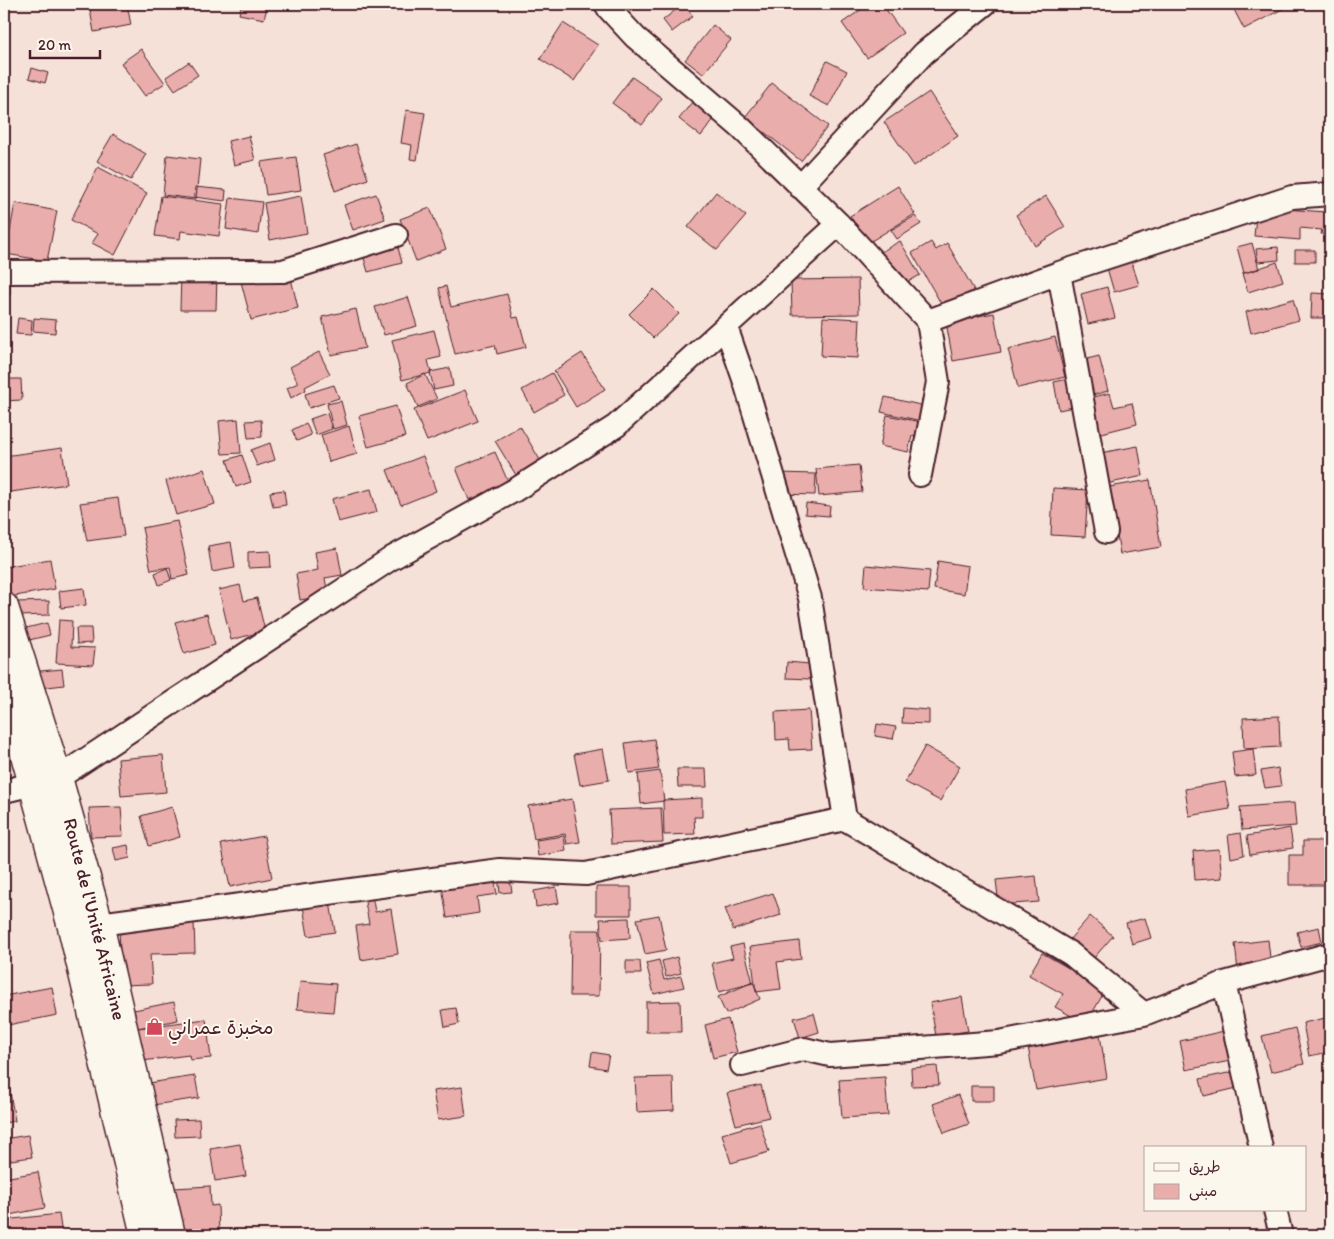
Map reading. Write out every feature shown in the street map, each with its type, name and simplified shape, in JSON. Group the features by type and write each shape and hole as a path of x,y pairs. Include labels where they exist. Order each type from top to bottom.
{"main road":[{"name":"Route de l'Unité Africaine","path":"4,607 46,781 72,927 145,1235"},
{"name":"Route de l'Unité Africaine","path":"4,678 46,781 99,924 171,1235"}],"street":[{"path":"606,4 635,37 741,128 839,224 928,321 938,382 920,474"},
{"path":"800,186 924,54 985,4"},
{"path":"928,321 1059,273 1292,197 1330,194"},
{"path":"4,791 46,781 392,558 515,490 616,426 839,224"},
{"path":"4,272 283,271 396,235"},
{"path":"1059,273 1106,532"},
{"path":"726,327 745,382 810,598 846,819"},
{"path":"99,924 500,870 586,874 846,819 1071,954 1144,1014"},
{"path":"742,1065 804,1049 830,1055 999,1042 1144,1014 1224,983 1330,954"},
{"path":"1224,983 1261,1146"},
{"path":"1275,1212 1281,1235"}],"building":[{"path":"89,4 127,4 131,25 94,32"},
{"path":"242,4 268,4 264,19 239,14"},
{"path":"683,4 693,16 672,32 663,20"},
{"path":"869,4 882,4 903,33 867,58 842,23"},
{"path":"1231,4 1292,4 1244,29"},
{"path":"563,23 598,45 574,81 540,59"},
{"path":"713,25 731,40 703,74 685,60"},
{"path":"141,49 165,83 145,96 121,63"},
{"path":"827,61 847,71 829,106 809,96"},
{"path":"189,62 198,75 175,90 166,77"},
{"path":"32,68 48,73 45,83 29,78"},
{"path":"632,77 662,98 642,125 612,103"},
{"path":"772,83 828,126 801,161 745,117"},
{"path":"929,92 958,136 914,166 884,122"},
{"path":"692,102 714,119 701,136 679,119"},
{"path":"406,110 425,113 417,160 410,159 412,145 401,143"},
{"path":"113,134 146,154 131,180 97,161"},
{"path":"249,136 255,160 234,165 228,141"},
{"path":"356,144 368,179 335,191 323,155"},
{"path":"167,155 200,159 196,199 163,195"},
{"path":"296,157 301,190 266,195 261,162"},
{"path":"98,167 147,193 115,255 92,243 98,234 71,220"},
{"path":"898,186 915,214 868,243 850,216"},
{"path":"195,187 226,190 225,201 194,197"},
{"path":"716,192 746,216 717,250 688,227"},
{"path":"376,194 385,219 353,230 344,205"},
{"path":"161,196 223,204 219,236 181,231 180,239 155,236"},
{"path":"301,196 307,233 270,240 264,203"},
{"path":"1046,196 1065,227 1035,246 1016,215"},
{"path":"1327,196 1330,196 1330,235 1321,234 1322,230 1300,228 1300,240 1254,236 1257,207 1326,212"},
{"path":"230,198 262,202 258,234 226,229"},
{"path":"15,203 57,211 47,261 6,254"},
{"path":"430,208 446,249 416,261 400,219"},
{"path":"915,216 921,224 897,239 891,230"},
{"path":"393,228 402,263 368,272 358,237"},
{"path":"900,241 920,275 901,286 881,252"},
{"path":"931,242 936,250 947,243 974,290 943,307 912,253"},
{"path":"1252,243 1259,269 1244,273 1237,247"},
{"path":"1278,247 1279,260 1258,262 1256,249"},
{"path":"1295,250 1315,250 1315,262 1295,262"},
{"path":"1131,260 1139,285 1114,292 1107,268"},
{"path":"1277,262 1283,281 1248,292 1242,274"},
{"path":"288,266 298,308 251,320 240,278"},
{"path":"181,274 217,275 216,310 180,310"},
{"path":"4,277 10,277 10,295 4,295"},
{"path":"858,279 859,314 792,315 791,280"},
{"path":"446,286 451,307 507,294 513,318 518,317 526,347 497,354 495,345 455,354 439,288"},
{"path":"1107,287 1115,318 1088,324 1081,294"},
{"path":"654,289 679,314 653,338 629,314"},
{"path":"1312,293 1330,294 1330,318 1311,318"},
{"path":"408,297 417,326 384,335 375,307"},
{"path":"1293,299 1299,320 1251,333 1246,312"},
{"path":"356,309 365,348 331,355 322,317"},
{"path":"994,313 1001,352 953,361 946,322"},
{"path":"823,317 860,319 858,358 821,356"},
{"path":"18,318 32,320 31,335 16,334"},
{"path":"34,318 56,320 55,333 33,331"},
{"path":"434,330 441,357 428,360 431,373 402,380 392,340"},
{"path":"1055,337 1065,377 1018,388 1008,349"},
{"path":"319,352 330,374 305,387 306,390 291,398 287,388 298,383 290,367"},
{"path":"582,353 605,389 576,407 554,371"},
{"path":"1099,356 1108,391 1085,397 1076,362"},
{"path":"450,368 453,386 434,390 430,372"},
{"path":"552,373 564,395 534,412 522,390"},
{"path":"425,374 437,399 418,407 407,383"},
{"path":"4,379 21,379 22,400 4,401"},
{"path":"1068,379 1073,407 1059,410 1054,382"},
{"path":"334,385 339,398 309,408 305,394"},
{"path":"465,390 478,421 427,441 414,410"},
{"path":"1110,393 1114,407 1132,403 1137,424 1090,436 1081,400"},
{"path":"885,397 929,407 926,422 881,412"},
{"path":"341,401 347,425 333,429 327,404"},
{"path":"396,406 405,437 368,447 359,416"},
{"path":"327,413 332,429 316,435 310,419"},
{"path":"887,415 925,423 922,438 912,436 908,452 880,446"},
{"path":"238,419 241,453 222,454 219,421"},
{"path":"261,420 262,437 248,438 246,421"},
{"path":"306,423 311,435 297,441 292,430"},
{"path":"349,426 357,454 329,462 321,435"},
{"path":"520,426 540,460 516,475 495,441"},
{"path":"270,443 275,460 257,466 251,450"},
{"path":"1138,446 1143,476 1106,484 1100,453"},
{"path":"62,448 67,484 4,493 4,456"},
{"path":"495,452 509,484 469,500 456,468"},
{"path":"242,455 251,482 236,487 227,460"},
{"path":"423,456 436,491 401,505 387,470"},
{"path":"859,465 862,492 819,496 816,469"},
{"path":"204,469 215,504 176,515 166,481"},
{"path":"779,473 816,474 815,495 779,494"},
{"path":"1150,480 1161,547 1120,554 1109,487"},
{"path":"1053,488 1088,490 1085,537 1051,535"},
{"path":"371,489 377,512 338,522 332,499"},
{"path":"284,490 286,505 273,507 270,492"},
{"path":"118,498 124,536 87,541 80,503"},
{"path":"806,503 830,506 829,516 805,514"},
{"path":"177,521 189,575 172,579 170,567 151,570 142,528"},
{"path":"231,542 235,568 212,572 208,546"},
{"path":"337,548 342,575 325,578 328,595 300,600 296,574 318,570 315,552"},
{"path":"270,551 271,567 248,568 248,552"},
{"path":"50,559 55,589 4,598 4,567"},
{"path":"938,561 968,566 964,594 934,589"},
{"path":"866,565 930,571 928,592 864,587"},
{"path":"167,568 171,580 159,585 155,573"},
{"path":"240,585 244,601 257,598 265,631 231,640 219,590"},
{"path":"84,588 86,605 61,608 59,591"},
{"path":"49,601 49,615 17,616 16,602"},
{"path":"207,614 215,645 184,654 175,622"},
{"path":"59,620 72,621 71,647 95,648 93,665 56,663"},
{"path":"47,623 50,635 21,642 18,630"},
{"path":"76,628 91,628 92,643 77,644"},
{"path":"787,662 810,664 810,679 786,678"},
{"path":"62,669 64,685 31,689 30,672"},
{"path":"903,708 929,710 929,724 902,723"},
{"path":"809,710 812,749 790,750 789,739 776,740 775,712"},
{"path":"1279,716 1280,747 1244,749 1243,718"},
{"path":"877,724 896,727 893,739 875,736"},
{"path":"654,739 659,769 629,773 625,743"},
{"path":"925,746 960,766 940,801 905,782"},
{"path":"603,749 609,780 580,785 574,754"},
{"path":"1253,749 1256,775 1235,777 1232,752"},
{"path":"163,755 166,792 121,796 118,759"},
{"path":"1278,768 1281,786 1265,788 1261,771"},
{"path":"677,769 706,769 707,787 678,787"},
{"path":"660,771 664,801 641,804 638,774"},
{"path":"1225,782 1230,809 1189,816 1185,789"},
{"path":"702,798 702,817 694,817 695,834 664,835 663,800"},
{"path":"572,799 580,842 567,844 565,834 534,839 528,806"},
{"path":"1294,803 1296,826 1242,830 1240,807"},
{"path":"121,807 123,836 91,837 89,808"},
{"path":"172,807 180,837 149,846 141,816"},
{"path":"661,808 663,842 611,844 609,810"},
{"path":"1290,828 1293,848 1250,855 1247,836"},
{"path":"1241,833 1244,855 1231,858 1228,835"},
{"path":"264,836 272,878 230,887 221,844"},
{"path":"564,836 566,851 538,856 536,840"},
{"path":"1303,841 1330,841 1330,885 1289,885 1289,855 1303,855"},
{"path":"128,845 130,858 116,861 113,848"},
{"path":"1219,849 1222,878 1195,880 1193,851"},
{"path":"493,873 497,894 477,897 479,913 447,918 441,880"},
{"path":"509,874 512,892 500,893 498,875"},
{"path":"1036,876 1039,902 999,905 996,880"},
{"path":"556,887 559,903 536,907 534,891"},
{"path":"596,887 631,887 631,915 596,915"},
{"path":"773,893 781,915 733,930 725,908"},
{"path":"372,895 375,912 391,909 398,954 361,960 356,926 369,924 364,896"},
{"path":"329,896 335,932 308,936 302,900"},
{"path":"659,915 666,950 645,954 637,919"},
{"path":"1090,916 1113,936 1092,960 1069,940"},
{"path":"629,918 630,938 602,940 600,919"},
{"path":"1145,918 1151,938 1132,944 1126,923"},
{"path":"4,920 9,941 4,942"},
{"path":"194,921 195,953 150,954 152,984 121,985 119,924"},
{"path":"1319,927 1322,942 1301,947 1297,932"},
{"path":"571,930 600,930 599,996 570,996"},
{"path":"1268,940 1271,967 1238,971 1235,944"},
{"path":"799,941 801,959 777,962 781,989 756,992 750,947"},
{"path":"743,944 753,983 719,992 712,963 733,958 730,947"},
{"path":"1042,953 1106,989 1086,1024 1055,1007 1063,994 1029,975"},
{"path":"677,957 681,973 666,977 662,961"},
{"path":"1324,958 1330,958 1330,994 1329,994"},
{"path":"659,960 664,980 681,976 684,987 654,994 646,963"},
{"path":"626,961 640,961 641,974 626,974"},
{"path":"300,981 336,984 333,1012 297,1009"},
{"path":"753,982 760,999 726,1014 718,997"},
{"path":"52,987 57,1015 8,1025 4,996"},
{"path":"962,997 968,1031 936,1036 930,1003"},
{"path":"680,1001 681,1032 646,1032 646,1002"},
{"path":"174,1002 178,1020 138,1028 134,1010"},
{"path":"456,1008 459,1024 445,1027 442,1010"},
{"path":"814,1013 819,1032 800,1038 794,1018"},
{"path":"1330,1017 1330,1052 1309,1056 1303,1023"},
{"path":"206,1019 211,1058 190,1060 189,1055 142,1061 138,1028"},
{"path":"728,1019 737,1052 713,1058 705,1025"},
{"path":"7,1028 10,1050 5,1050 7,1068 4,1068 4,1029"},
{"path":"1295,1028 1304,1064 1271,1072 1262,1036"},
{"path":"1224,1031 1230,1061 1186,1070 1180,1041"},
{"path":"1100,1035 1107,1078 1036,1090 1028,1047"},
{"path":"592,1052 609,1055 606,1069 590,1066"},
{"path":"937,1066 939,1085 912,1086 911,1068"},
{"path":"1237,1071 1241,1087 1204,1096 1200,1079"},
{"path":"195,1076 199,1098 153,1105 149,1083"},
{"path":"673,1077 674,1110 637,1112 635,1078"},
{"path":"885,1077 888,1115 842,1118 839,1080"},
{"path":"761,1085 769,1117 736,1125 727,1093"},
{"path":"971,1086 994,1086 994,1101 971,1101"},
{"path":"9,1087 15,1121 4,1123 4,1088"},
{"path":"462,1087 466,1116 438,1120 433,1091"},
{"path":"958,1095 969,1124 944,1133 933,1104"},
{"path":"199,1119 200,1136 175,1137 174,1120"},
{"path":"760,1123 769,1152 731,1163 722,1134"},
{"path":"28,1135 32,1157 4,1161 4,1139"},
{"path":"240,1144 246,1176 215,1181 210,1149"},
{"path":"38,1172 45,1208 4,1216 4,1178"},
{"path":"210,1186 211,1206 218,1205 219,1235 177,1235 174,1188"},
{"path":"59,1214 62,1235 4,1235 4,1220"}],"place":[{"name":"مخبزة عمراني","path":"154,1027"}]}
